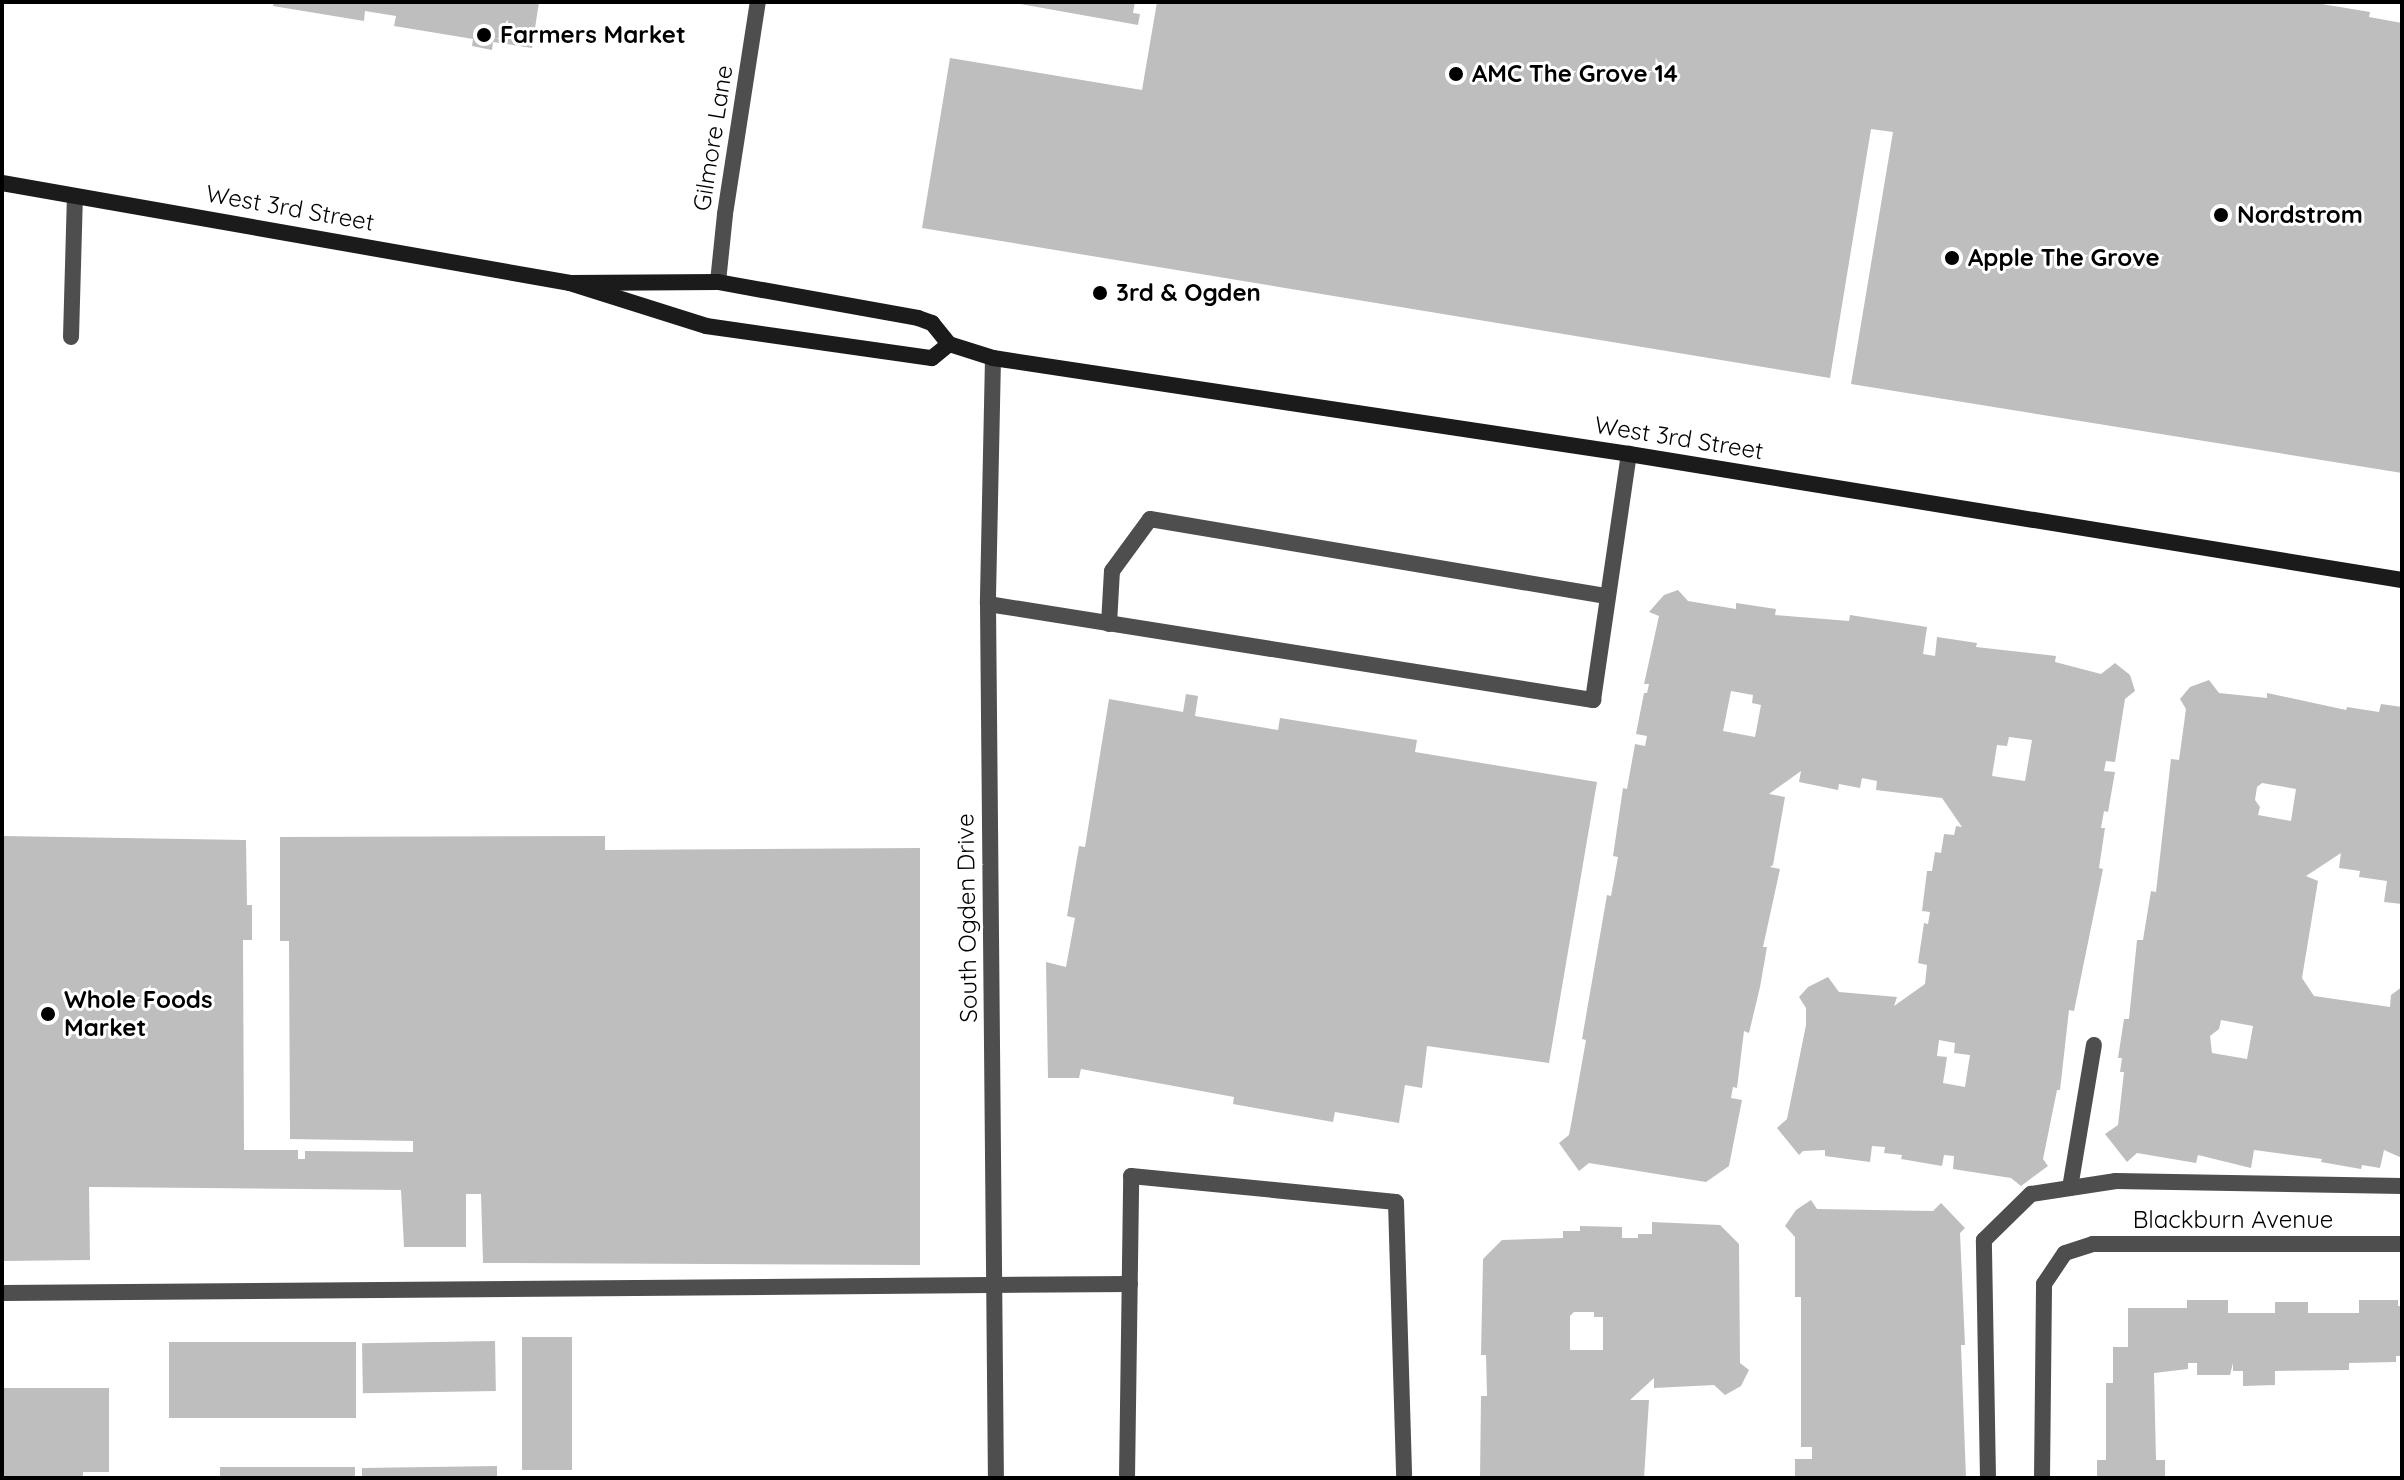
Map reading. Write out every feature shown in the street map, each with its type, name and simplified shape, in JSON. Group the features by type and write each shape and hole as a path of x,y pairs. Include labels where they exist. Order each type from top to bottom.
{"main road":[{"name":"West 3rd Street","path":"2,183 570,283 706,326 932,358 949,344"},
{"name":"West 3rd Street","path":"570,283 718,282 918,318 932,323 949,344 993,358 1629,454 2402,580"}],"street":[{"name":"Gilmore Lane","path":"718,282 725,214 758,2"},
{"path":"71,337 75,196"},
{"name":"South Ogden Drive","path":"993,358 988,604 996,1478"},
{"path":"988,604 1593,700 1629,454"},
{"path":"1109,624 1112,571 1150,519 1607,596"},
{"path":"2070,1188 2094,1045"},
{"path":"1127,1478 1131,1176 1396,1202 1404,1478"},
{"path":"1988,1478 1984,1240 2031,1194 2116,1181 2402,1186"},
{"name":"Blackburn Avenue","path":"2042,1478 2044,1284 2065,1253 2093,1244 2402,1244"},
{"path":"2,1293 1130,1284"}],"building":[{"name":"Farmers Market","path":"274,2 539,2 532,48 493,42 492,50 472,46 473,39 394,26 396,16 365,11 364,21 273,6"},
{"path":"1009,2 1135,2 1133,13 1140,14 1138,25"},
{"path":"1157,2 2310,2 2370,12 2369,17 2402,23 2402,473 1851,384 1893,132 1871,129 1830,378 922,228 950,58 1142,90"},
{"path":"1678,590 1688,601 1736,609 1736,603 1776,609 1775,615 1849,621 1850,615 1927,627 1923,654 1935,656 1937,637 1977,643 1976,647 2056,656 2055,662 2101,674 2115,663 2130,675 2135,691 2125,699 2115,762 2106,761 2104,771 2115,772 2108,812 2104,811 2101,828 2105,828 2099,868 2103,869 2074,1011 2069,1010 2060,1090 2057,1090 2043,1159 2048,1166 2021,1186 2011,1178 1953,1169 1954,1156 1944,1155 1942,1166 1901,1159 1902,1155 1884,1153 1885,1147 1872,1146 1870,1162 1825,1156 1825,1150 1803,1151 1799,1155 1777,1128 1787,1119 1806,1025 1806,1008 1799,997 1808,987 1828,977 1839,992 1897,997 1894,1006 1925,984 1927,965 1918,963 1924,923 1928,924 1930,912 1922,911 1927,871 1932,871 1935,852 1941,853 1944,834 1954,835 1956,826 1962,827 1942,798 1876,790 1877,781 1862,778 1860,788 1839,784 1838,790 1799,782 1801,771 1769,794 1785,797 1773,865 1770,867 1780,869 1763,947 1767,947 1760,987 1749,1033 1744,1031 1737,1088 1733,1087 1731,1098 1742,1100 1729,1166 1706,1182 1589,1163 1579,1171 1559,1143 1569,1135 1572,1119 1586,1040 1582,1039 1607,895 1611,896 1618,857 1613,856 1623,788 1627,789 1635,744 1645,746 1647,736 1636,734 1644,693 1647,693 1649,684 1644,684 1659,616 1649,612 1664,595","holes":["1731,691 1753,695 1752,703 1761,705 1755,737 1723,731","2009,737 2032,740 2025,781 1992,776 1997,745 2007,746","1939,1040 1955,1043 1954,1053 1970,1055 1965,1087 1943,1083 1947,1057 1937,1056"]},
{"path":"2209,680 2219,693 2267,698 2267,693 2346,710 2347,707 2379,712 2381,704 2402,707 2402,904 2384,902 2387,881 2359,877 2360,871 2339,868 2341,853 2306,876 2318,881 2302,978 2314,996 2390,1007 2391,995 2402,987 2402,1158 2384,1150 2380,1168 2362,1165 2361,1169 2321,1162 2322,1159 2254,1150 2251,1168 2198,1155 2196,1163 2137,1153 2127,1162 2105,1134 2118,1125 2124,1072 2120,1072 2122,1058 2118,1058 2124,1019 2129,1019 2137,940 2143,940 2151,891 2156,892 2171,759 2179,760 2186,709 2180,699 2190,687","holes":["2262,783 2296,789 2291,821 2258,815 2260,807 2255,800 2257,787","2221,1020 2253,1026 2247,1059 2212,1053 2210,1036 2219,1029"]},
{"path":"1186,694 1198,696 1195,716 1278,730 1280,718 1417,740 1415,752 1597,782 1549,1063 1427,1046 1422,1088 1405,1085 1399,1123 1335,1112 1333,1122 1233,1104 1234,1097 1081,1069 1079,1078 1048,1078 1046,962 1066,967 1075,918 1067,916 1079,846 1085,847 1109,699 1183,712"},
{"path":"2,836 246,840 247,905 252,905 252,940 243,940 244,1150 298,1150 298,1159 305,1159 305,1151 413,1152 413,1141 290,1139 289,941 280,941 280,837 605,836 605,850 920,848 920,1265 483,1263 481,1194 466,1194 466,1247 404,1247 401,1190 95,1187 89,1187 90,1260 2,1261"},
{"path":"1811,1200 1817,1209 1933,1211 1941,1203 1965,1228 1960,1233 1966,1478 1795,1478 1795,1459 1812,1459 1812,1447 1801,1447 1801,1297 1795,1297 1795,1237 1785,1226 1796,1210"},
{"path":"1652,1222 1720,1225 1739,1244 1740,1363 1749,1370 1741,1386 1725,1395 1714,1385 1654,1388 1654,1378 1630,1400 1649,1400 1644,1478 1480,1478 1481,1396 1487,1396 1486,1355 1481,1355 1483,1259 1502,1240 1563,1238 1563,1231 1580,1231 1580,1226 1622,1227 1622,1238 1652,1234","holes":["1574,1312 1594,1312 1594,1317 1603,1317 1603,1350 1570,1350 1570,1316"]},
{"path":"2187,1300 2228,1300 2228,1313 2275,1313 2275,1302 2308,1302 2308,1313 2359,1313 2359,1300 2398,1300 2398,1306 2402,1306 2402,1356 2396,1356 2396,1362 2349,1363 2349,1370 2275,1371 2275,1385 2243,1386 2243,1371 2233,1371 2233,1363 2230,1375 2197,1375 2197,1363 2188,1363 2188,1369 2154,1373 2156,1460 2165,1460 2165,1478 2097,1478 2097,1460 2106,1460 2106,1383 2113,1383 2113,1347 2128,1347 2128,1308 2187,1308"},
{"path":"522,1337 572,1337 572,1470 522,1470"},
{"path":"495,1341 496,1391 363,1393 362,1343"},
{"path":"169,1342 356,1342 356,1418 169,1418"},
{"path":"2,1388 109,1388 109,1472 83,1472 83,1478 2,1478"},
{"path":"497,1466 497,1478 362,1478 362,1468"},
{"path":"220,1467 355,1467 355,1478 220,1478"}],"place":[{"name":"Farmers Market","path":"484,35"},
{"name":"AMC The Grove 14","path":"1456,74"},
{"name":"Nordstrom","path":"2221,215"},
{"name":"Apple The Grove","path":"1952,258"},
{"name":"3rd & Ogden","path":"1100,293"},
{"name":"Whole Foods Market","path":"48,1014"}]}
